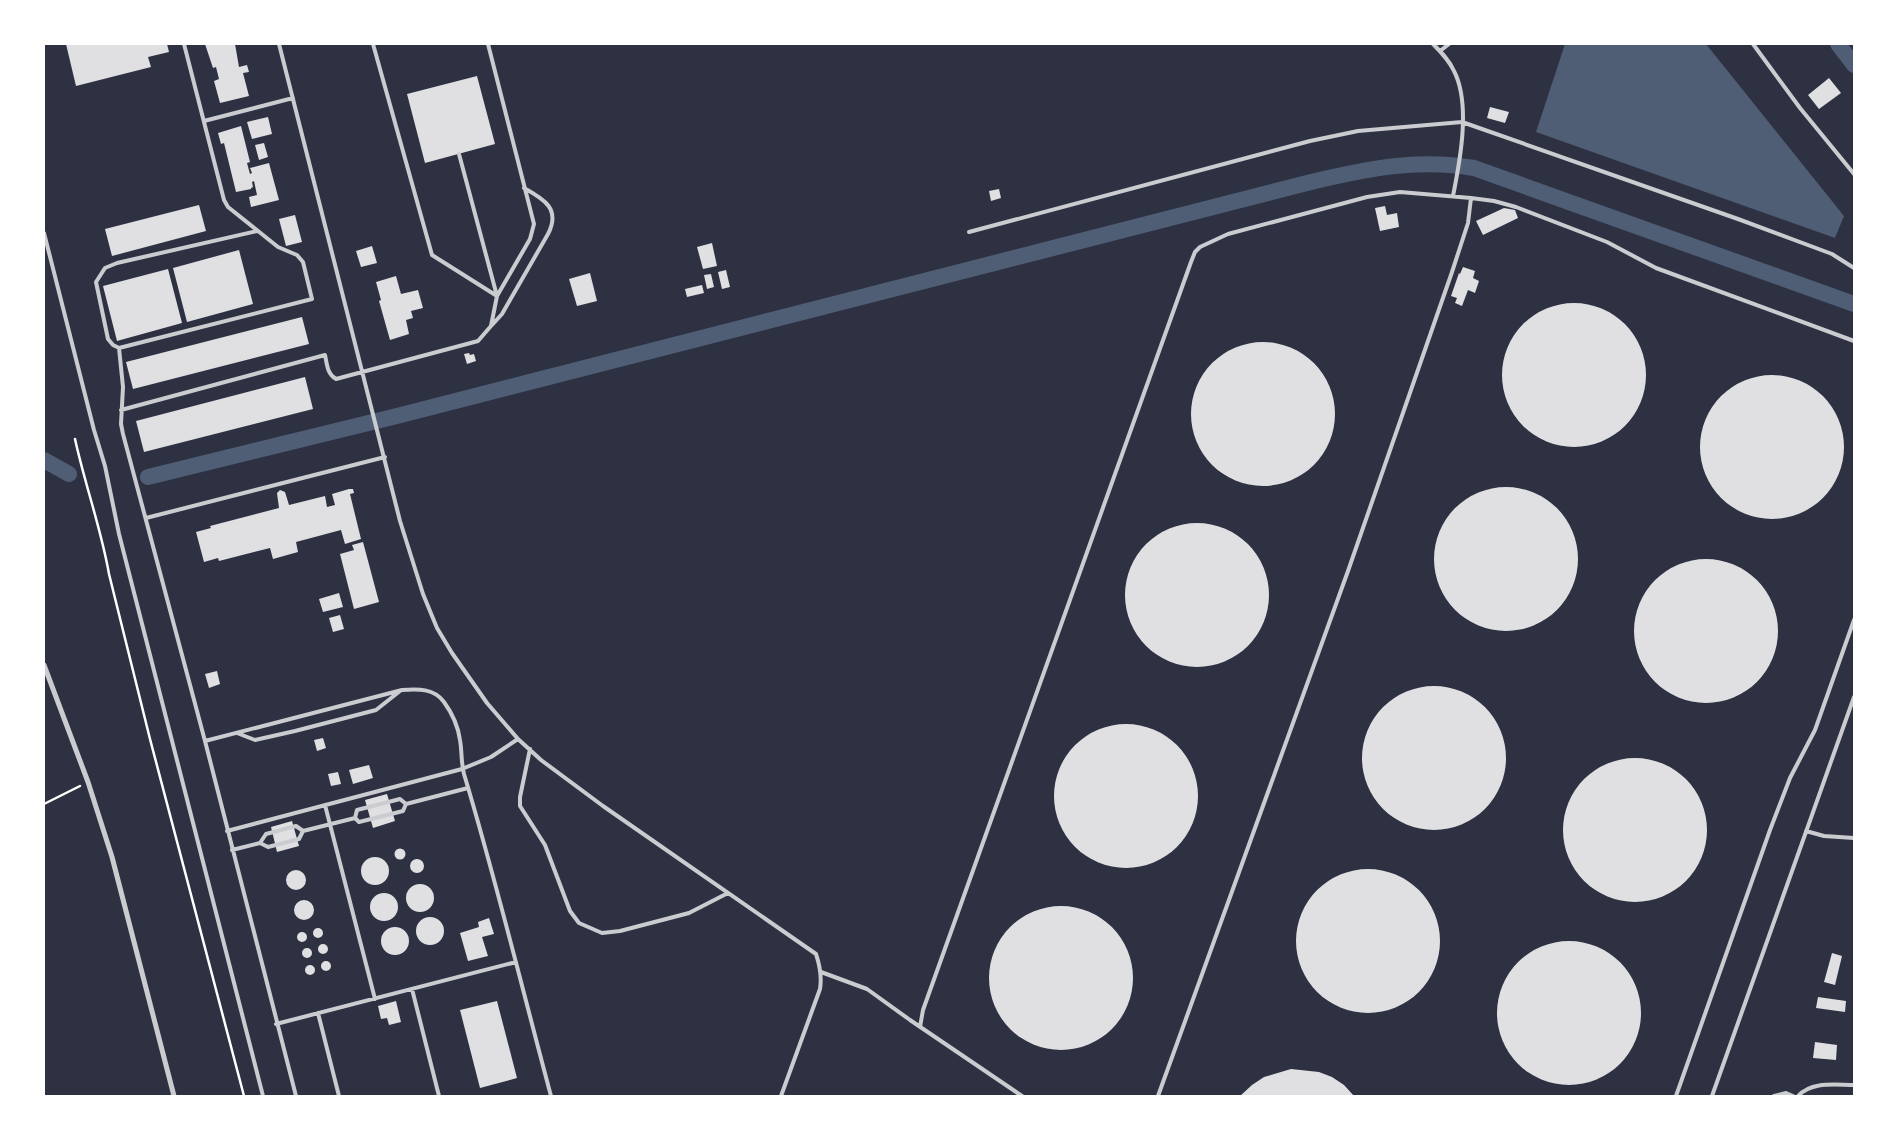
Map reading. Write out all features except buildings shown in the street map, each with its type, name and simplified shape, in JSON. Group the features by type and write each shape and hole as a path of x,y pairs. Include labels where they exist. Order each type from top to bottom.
{"street":[{"path":"44,665 88,782 112,857 174,1096"}],"lane":[{"path":"184,44 224,200 236,216 257,231 278,247 296,255 303,262 312,299 119,348 108,339 96,282 106,268 117,263 257,231"},
{"path":"279,44 411,561 437,628 487,703 518,739 603,806 812,951 818,960 822,980 817,999 781,1096"},
{"path":"374,44 432,255 497,296"},
{"path":"488,44 534,224 533,231 497,296 491,326"},
{"path":"1433,44 1455,72 1460,86 1461,143 1453,196"},
{"path":"1440,51 1449,44"},
{"path":"1752,44 1800,108 1854,174"},
{"path":"204,121 293,98"},
{"path":"969,232 1310,141 1358,131 1462,122 1766,229 1832,254 1854,268"},
{"path":"460,154 497,296"},
{"path":"122,410 325,355 328,371 336,379 474,343 483,336 502,314 553,222 553,215 547,203 524,188"},
{"path":"920,1026 923,1010 1195,252 1209,242 1228,234 1367,197 1400,192 1494,200 1607,242 1656,268 1854,341"},
{"path":"1158,1096 1348,571 1452,272 1468,223 1471,198"},
{"path":"44,233 94,430 105,466 119,534 150,657 264,1096"},
{"path":"119,348 123,387 121,424 130,463 205,741 296,1096"},
{"path":"146,518 385,457"},
{"path":"1676,1096 1770,830 1790,778 1815,730 1854,620"},
{"path":"205,741 402,690 421,688 442,700 454,717 460,739 462,769 551,1096"},
{"path":"236,733 255,740 295,732 376,710 402,690"},
{"path":"1712,1096 1854,697"},
{"path":"227,831 462,769 491,757 518,739"},
{"path":"530,749 520,797 520,806 545,845 570,911 579,922 602,933 620,931 689,913 728,892"},
{"path":"406,804 468,788"},
{"path":"355,818 356,810 400,799 406,804"},
{"path":"355,818 359,822 403,811 406,804"},
{"path":"325,805 376,998"},
{"path":"260,842 268,847 299,839 303,831 355,818"},
{"path":"232,850 260,842 266,834 296,826 303,831"},
{"path":"1806,831 1824,836 1854,838"},
{"path":"276,1024 516,962"},
{"path":"821,972 868,989 1022,1096"},
{"path":"412,989 439,1096"},
{"path":"318,1013 339,1096"},
{"path":"1798,1096 1808,1088 1816,1086 1854,1085"},
{"path":"1774,1096 1786,1093 1793,1096"}],"path":[{"path":"75,439 104,546 109,574 148,729 244,1096"},
{"path":"44,804 88,782"}],"water":[{"path":"1565,44 1706,44 1844,216 1835,238 1536,132"}],"waterway":[{"path":"1838,44 1854,65"},
{"path":"148,477 397,416 1311,182 1392,166 1432,164 1474,168 1854,304"},
{"path":"44,460 69,474"}]}
